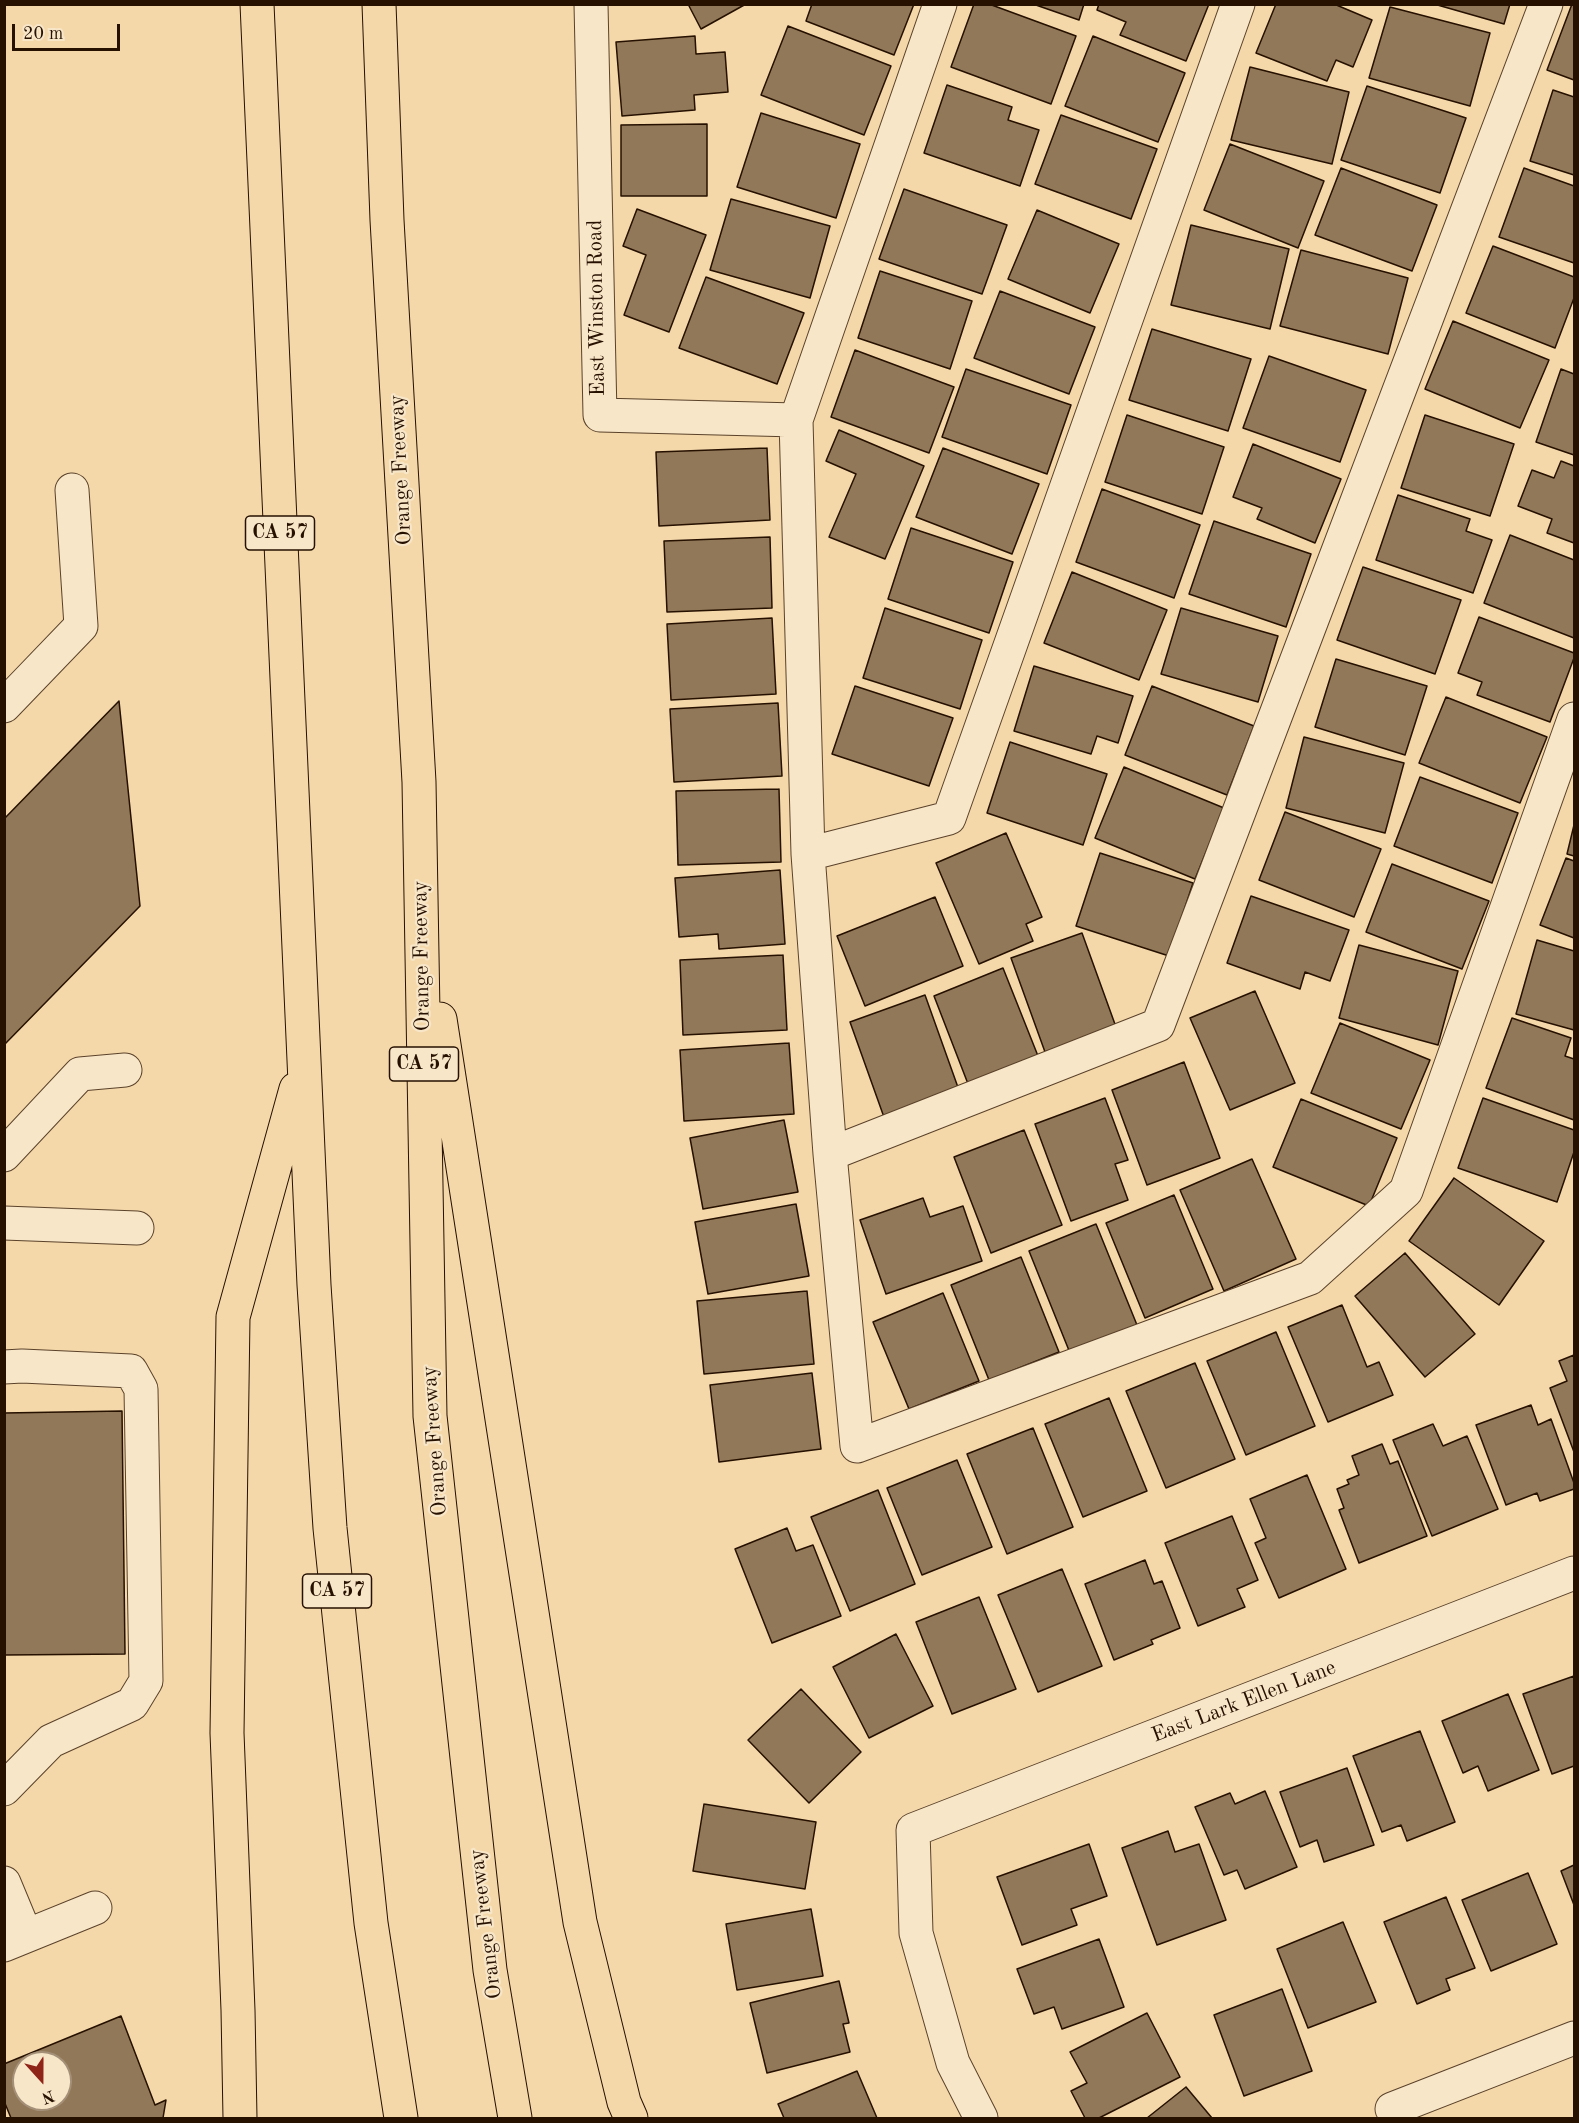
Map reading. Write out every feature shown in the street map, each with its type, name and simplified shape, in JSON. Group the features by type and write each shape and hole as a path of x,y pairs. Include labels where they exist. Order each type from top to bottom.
{"highway":[{"name":"CA 57","path":"257,4 314,1285 330,1528 371,1923 401,2118"},
{"name":"Orange Freeway","path":"379,4 388,232 419,783 430,1416 490,1970 514,2118"},
{"path":"421,897 580,1922 624,2102 631,2118"},
{"path":"240,2118 227,1733 233,1317 304,1061"}],"street":[{"name":"East Winston Road","path":"591,4 600,415 796,420"},
{"path":"940,4 796,420 808,854 830,1154 857,1446 1310,1278 1406,1191 1575,719"},
{"path":"808,854 949,818 1238,4"},
{"path":"830,1154 1158,1024 1546,4"},
{"path":"4,705 81,626 72,490"},
{"path":"4,1155 80,1074 125,1070"},
{"path":"4,1223 137,1228"},
{"path":"4,1367 131,1371 141,1389 146,1681 132,1704 51,1741 4,1789"},
{"name":"East Lark Ellen Lane","path":"981,2118 953,2063 916,1933 912,1830 1575,1573"},
{"path":"4,1883 15,1941 95,1908"},
{"path":"1392,2109 1575,2038"}],"building":[{"path":"688,4 746,4 701,29"},
{"path":"812,4 914,4 894,55 806,21"},
{"path":"974,4 989,4 1076,36 1051,104 951,67"},
{"path":"1033,4 1084,4 1079,20"},
{"path":"1099,4 1209,4 1186,61 1120,35 1126,22 1097,10"},
{"path":"1276,4 1334,4 1372,20 1353,67 1336,60 1327,81 1256,53"},
{"path":"1434,4 1510,4 1504,24"},
{"path":"1572,4 1574,4 1574,80 1547,70"},
{"path":"1390,7 1490,33 1470,106 1369,78"},
{"path":"788,26 891,66 864,135 761,95"},
{"path":"695,36 696,54 725,52 728,92 694,95 695,110 622,116 616,42"},
{"path":"1093,36 1185,73 1158,142 1065,106"},
{"path":"1250,67 1349,92 1332,164 1231,140"},
{"path":"947,85 1012,107 1008,120 1039,130 1020,186 924,153"},
{"path":"1367,86 1466,118 1440,193 1341,160"},
{"path":"1553,90 1574,97 1574,175 1530,161"},
{"path":"761,113 860,144 836,218 737,187"},
{"path":"1061,115 1157,149 1131,219 1035,184"},
{"path":"707,124 707,196 621,196 621,125"},
{"path":"1230,144 1324,181 1298,248 1204,210"},
{"path":"1341,168 1437,205 1412,271 1315,235"},
{"path":"1524,168 1574,186 1574,263 1499,237"},
{"path":"904,189 1007,225 982,294 879,259"},
{"path":"731,199 830,226 810,298 710,270"},
{"path":"637,209 706,235 669,332 624,315 646,255 623,246"},
{"path":"1037,210 1119,244 1090,313 1008,279"},
{"path":"1191,225 1289,249 1270,329 1171,305"},
{"path":"1493,246 1574,277 1574,298 1555,348 1466,313"},
{"path":"1301,250 1408,278 1388,354 1280,326"},
{"path":"880,271 972,301 950,369 858,338"},
{"path":"706,277 804,313 777,384 679,348"},
{"path":"1000,291 1095,327 1069,394 974,358"},
{"path":"1453,321 1549,360 1520,428 1425,389"},
{"path":"1152,329 1251,359 1228,431 1129,400"},
{"path":"855,350 954,387 929,453 831,417"},
{"path":"1269,356 1366,390 1340,462 1243,428"},
{"path":"966,369 1071,405 1047,474 942,437"},
{"path":"1561,369 1574,374 1574,455 1536,442"},
{"path":"1127,415 1224,447 1202,514 1105,482"},
{"path":"1425,415 1514,444 1490,516 1401,488"},
{"path":"839,430 924,466 885,559 829,537 856,474 826,461"},
{"path":"1253,444 1341,479 1315,543 1257,519 1262,508 1233,497"},
{"path":"767,448 770,520 659,526 656,452"},
{"path":"943,448 1039,484 1012,554 916,517"},
{"path":"1561,461 1574,466 1574,543 1547,533 1552,519 1518,506 1532,470 1554,478"},
{"path":"1102,489 1200,525 1174,598 1076,562"},
{"path":"1398,495 1470,519 1466,531 1492,540 1473,593 1376,560"},
{"path":"1214,521 1311,554 1286,627 1189,594"},
{"path":"911,528 1013,562 989,633 888,599"},
{"path":"1510,535 1574,560 1574,638 1484,603"},
{"path":"770,537 772,608 667,612 664,541"},
{"path":"1363,567 1461,600 1435,674 1337,640"},
{"path":"1072,572 1167,610 1139,680 1044,643"},
{"path":"885,608 982,640 960,709 863,678"},
{"path":"1181,608 1278,636 1258,702 1161,674"},
{"path":"1479,617 1574,653 1550,722 1477,695 1482,682 1458,673"},
{"path":"772,618 776,694 671,700 667,624"},
{"path":"1336,659 1427,686 1405,755 1315,727"},
{"path":"1034,666 1133,696 1118,743 1097,736 1091,754 1014,731"},
{"path":"855,686 953,718 929,786 832,754"},
{"path":"1152,686 1254,726 1227,795 1125,755"},
{"path":"1446,697 1547,737 1520,803 1419,763"},
{"path":"119,701 140,906 4,1045 4,819"},
{"path":"778,703 782,776 674,782 670,709"},
{"path":"1304,737 1404,763 1385,833 1286,808"},
{"path":"1010,742 1107,774 1083,845 987,813"},
{"path":"1124,767 1224,808 1195,879 1095,838"},
{"path":"1420,777 1518,813 1492,883 1394,846"},
{"path":"779,789 781,862 678,865 676,791"},
{"path":"1285,812 1381,849 1354,917 1259,880"},
{"path":"1574,825 1574,856 1567,854"},
{"path":"1006,833 1042,917 1026,924 1033,941 979,964 936,863"},
{"path":"1100,853 1193,883 1169,956 1076,926"},
{"path":"1566,858 1574,861 1574,938 1540,925"},
{"path":"1392,864 1489,901 1462,969 1366,932"},
{"path":"780,870 785,944 719,949 718,934 679,937 675,878"},
{"path":"1251,896 1349,930 1330,981 1305,972 1300,989 1227,963"},
{"path":"935,897 963,966 865,1006 837,936"},
{"path":"1082,933 1116,1027 1045,1052 1011,958"},
{"path":"1537,940 1574,951 1574,1030 1516,1014"},
{"path":"1359,945 1458,971 1438,1045 1339,1018"},
{"path":"783,955 787,1030 683,1035 680,960"},
{"path":"1003,968 1040,1061 970,1089 934,996"},
{"path":"1255,991 1295,1083 1230,1110 1190,1018"},
{"path":"925,995 960,1093 885,1120 850,1022"},
{"path":"1512,1018 1571,1038 1565,1056 1574,1059 1574,1120 1486,1088"},
{"path":"1340,1023 1430,1060 1401,1129 1311,1093"},
{"path":"789,1043 794,1114 684,1121 680,1050"},
{"path":"1184,1062 1220,1158 1147,1185 1112,1090"},
{"path":"1105,1098 1128,1160 1115,1164 1128,1200 1071,1221 1035,1124"},
{"path":"1483,1098 1574,1130 1574,1152 1557,1202 1458,1168"},
{"path":"1301,1099 1397,1138 1369,1206 1273,1167"},
{"path":"784,1120 798,1192 703,1209 690,1138"},
{"path":"1024,1130 1062,1225 991,1253 954,1157"},
{"path":"1252,1159 1296,1259 1224,1291 1180,1190"},
{"path":"1454,1178 1544,1241 1499,1305 1409,1241"},
{"path":"1174,1195 1213,1289 1145,1318 1106,1223"},
{"path":"923,1198 930,1217 963,1206 982,1261 886,1294 860,1220"},
{"path":"796,1204 809,1276 708,1294 695,1222"},
{"path":"1096,1224 1137,1325 1070,1353 1029,1251"},
{"path":"1405,1253 1475,1334 1425,1377 1355,1296"},
{"path":"1021,1257 1059,1352 989,1380 951,1285"},
{"path":"807,1291 814,1364 704,1374 697,1301"},
{"path":"943,1293 979,1381 909,1409 873,1322"},
{"path":"1342,1305 1367,1367 1379,1362 1393,1395 1328,1422 1288,1327"},
{"path":"1276,1332 1315,1426 1246,1455 1207,1361"},
{"path":"1574,1355 1574,1452 1550,1388 1567,1381 1559,1361"},
{"path":"1195,1363 1235,1459 1166,1488 1126,1391"},
{"path":"812,1373 821,1449 719,1462 710,1385"},
{"path":"1109,1398 1147,1491 1083,1517 1045,1424"},
{"path":"1531,1405 1538,1425 1551,1419 1574,1483 1574,1489 1540,1501 1537,1493 1506,1505 1476,1425"},
{"path":"122,1411 125,1654 4,1655 4,1413"},
{"path":"1433,1424 1443,1446 1467,1436 1498,1509 1432,1536 1393,1440"},
{"path":"1033,1428 1073,1527 1007,1554 967,1454"},
{"path":"1382,1444 1390,1464 1398,1461 1427,1536 1359,1563 1339,1510 1344,1508 1337,1489 1349,1484 1347,1480 1359,1475 1352,1456"},
{"path":"957,1460 992,1547 922,1575 887,1488"},
{"path":"1307,1475 1346,1569 1279,1598 1255,1543 1266,1538 1250,1499"},
{"path":"878,1490 915,1584 850,1611 811,1517"},
{"path":"1232,1516 1258,1580 1237,1589 1245,1607 1198,1626 1165,1543"},
{"path":"787,1528 796,1551 813,1545 841,1616 772,1643 735,1549"},
{"path":"1145,1560 1154,1584 1162,1581 1180,1628 1151,1640 1153,1644 1114,1660 1085,1584"},
{"path":"1062,1569 1102,1666 1038,1692 998,1595"},
{"path":"979,1597 1016,1689 952,1714 916,1622"},
{"path":"896,1634 933,1706 869,1738 833,1667"},
{"path":"1574,1676 1574,1766 1552,1774 1523,1694"},
{"path":"801,1689 861,1752 809,1803 748,1740"},
{"path":"1508,1694 1539,1770 1488,1791 1478,1766 1463,1773 1442,1721"},
{"path":"1420,1731 1455,1822 1407,1841 1401,1825 1382,1832 1353,1756"},
{"path":"1347,1768 1374,1845 1324,1862 1317,1840 1300,1847 1280,1792"},
{"path":"1265,1791 1297,1867 1245,1889 1237,1870 1224,1875 1195,1807 1230,1793 1235,1804"},
{"path":"704,1804 816,1822 805,1889 693,1871"},
{"path":"1168,1831 1175,1852 1199,1844 1226,1920 1157,1945 1122,1848"},
{"path":"1089,1844 1107,1896 1071,1909 1077,1925 1022,1945 997,1877"},
{"path":"1574,1865 1574,1905 1561,1871"},
{"path":"1528,1873 1557,1944 1491,1971 1462,1900"},
{"path":"1446,1897 1475,1968 1446,1979 1450,1990 1417,2004 1384,1922"},
{"path":"811,1909 823,1976 737,1990 726,1924"},
{"path":"1343,1922 1376,2002 1308,2028 1277,1949"},
{"path":"1099,1939 1124,2007 1062,2029 1054,2007 1034,2014 1017,1969"},
{"path":"839,1981 849,2023 843,2024 850,2052 767,2073 750,2003"},
{"path":"1282,1989 1312,2071 1244,2096 1214,2015"},
{"path":"1147,2013 1180,2077 1099,2118 1085,2118 1071,2091 1087,2083 1070,2052"},
{"path":"121,2016 155,2105 166,2100 163,2118 11,2118 4,2101 4,2064 12,2061 12,2111 72,2111 72,2051 36,2051"},
{"path":"857,2071 877,2118 784,2118 778,2104"},
{"path":"1186,2087 1212,2118 1147,2118"}]}
